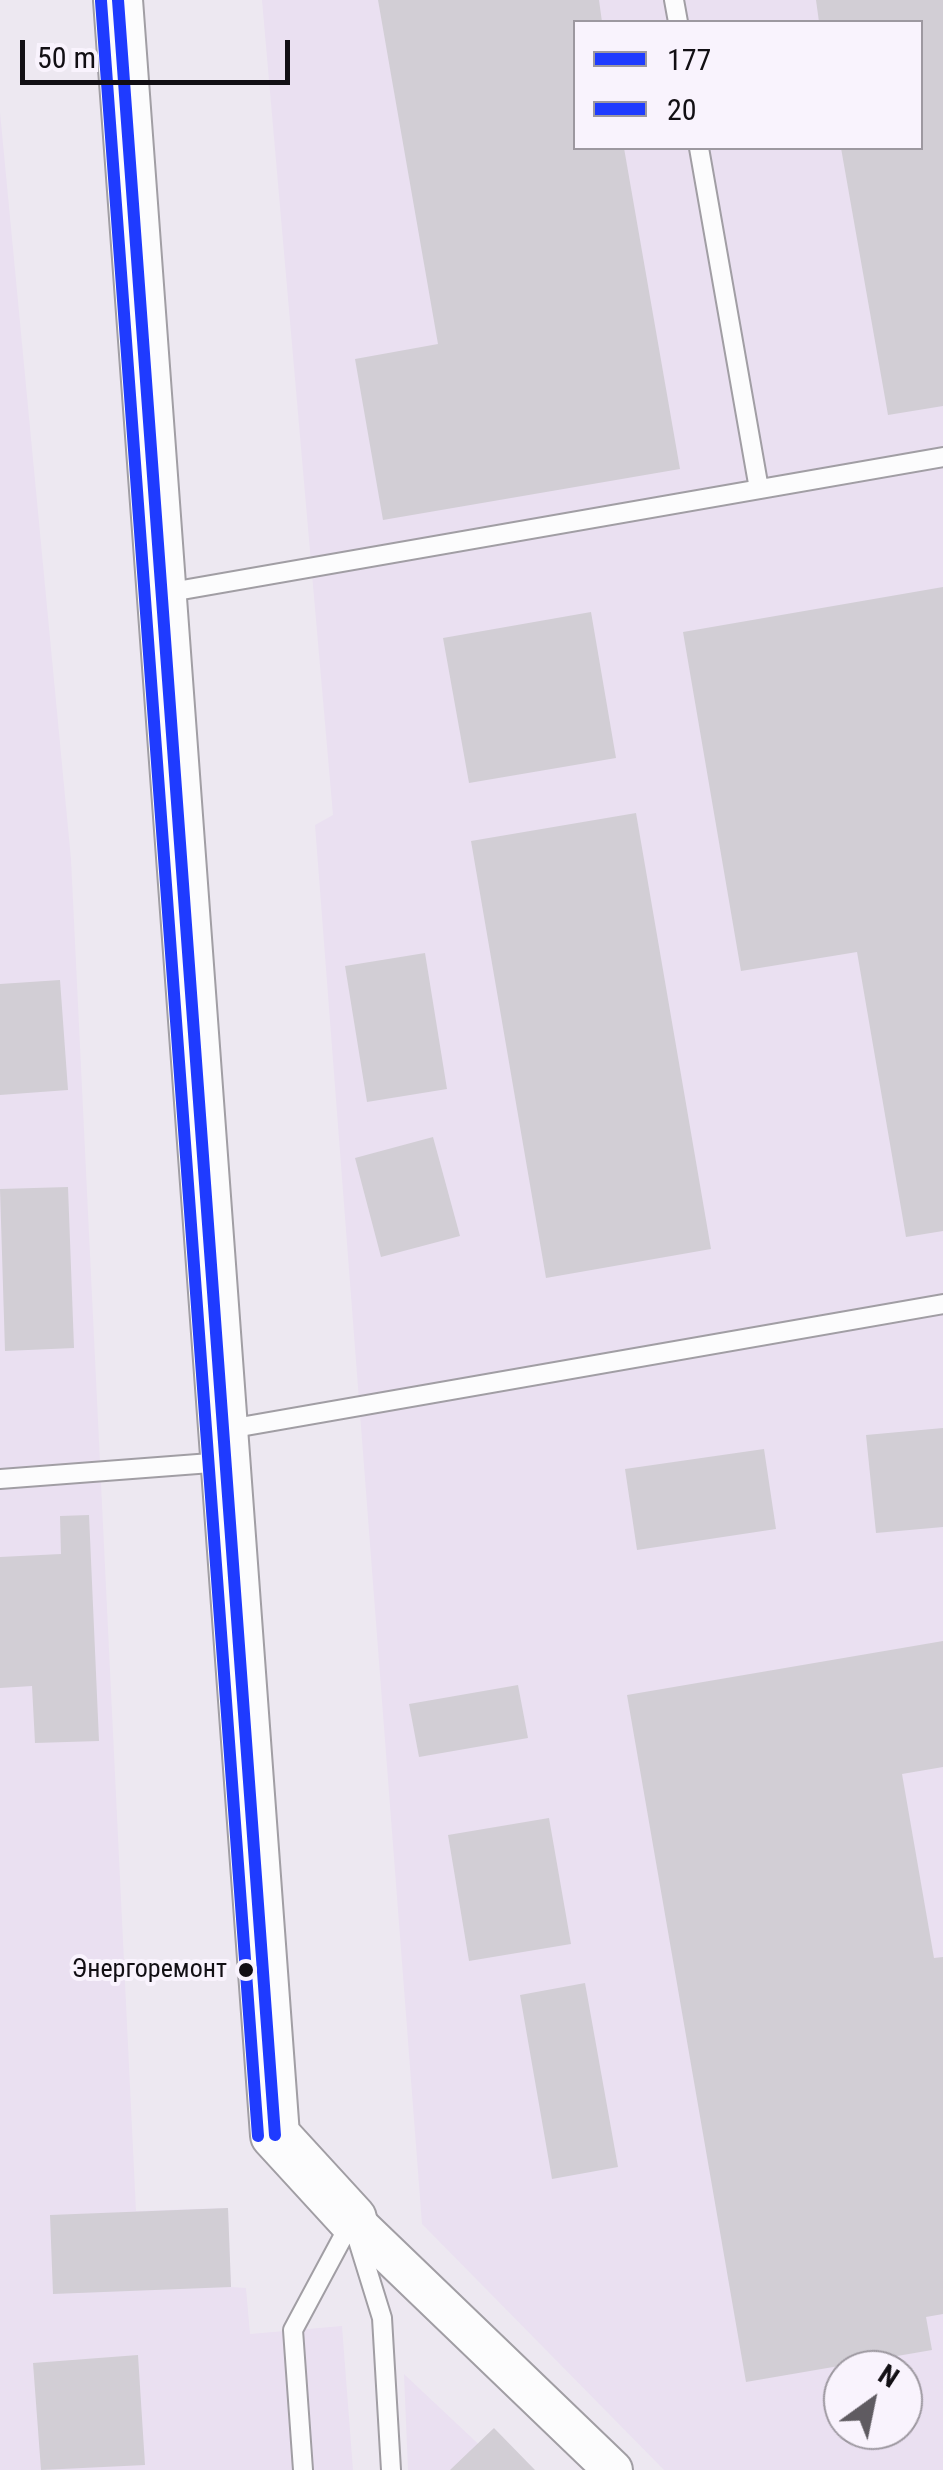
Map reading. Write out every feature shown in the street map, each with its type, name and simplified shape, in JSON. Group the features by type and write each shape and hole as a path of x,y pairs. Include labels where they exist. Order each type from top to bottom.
{"street":[{"path":"118,0 274,2136 352,2220 614,2470"}],"lane":[{"path":"700,150 759,489"},
{"path":"161,594 943,457"},
{"path":"0,1479 224,1446 943,1304"},
{"path":"303,2470 293,2330 352,2220"},
{"path":"352,2220 382,2318 391,2470"}],"shaded area":[{"path":"262,0 943,0 943,2470 664,2470 422,2224 315,825 333,815"},
{"path":"0,112 71,859 136,2211 228,2208 231,2287 246,2288 250,2334 342,2326 353,2470 0,2470"},
{"path":"404,2374 506,2470 408,2470"}],"building":[{"path":"378,0 599,0 602,20 573,20 573,150 624,150 680,469 383,520 355,359 438,344"},
{"path":"816,0 943,0 943,406 888,415 841,150 923,150 923,20 819,20"},
{"path":"943,587 943,1231 906,1237 857,952 741,971 683,632"},
{"path":"591,612 616,758 469,783 443,638"},
{"path":"636,813 711,1249 546,1278 471,841"},
{"path":"425,953 447,1089 367,1102 345,966"},
{"path":"60,980 68,1090 0,1095 0,984"},
{"path":"433,1137 460,1236 381,1257 355,1158"},
{"path":"68,1187 74,1348 5,1351 0,1189"},
{"path":"943,1428 943,1527 876,1533 866,1435"},
{"path":"764,1449 776,1529 637,1550 625,1469"},
{"path":"89,1515 99,1741 35,1743 32,1686 0,1688 0,1557 61,1554 60,1516"},
{"path":"943,1641 943,1767 902,1774 934,1958 943,1957 943,2314 926,2317 932,2350 823,2350 823,2369 746,2382 627,1695"},
{"path":"518,1685 528,1738 419,1757 409,1704"},
{"path":"549,1818 571,1944 469,1961 448,1835"},
{"path":"585,1983 618,2167 552,2179 520,1995"},
{"path":"228,2208 231,2287 53,2294 50,2215"},
{"path":"138,2355 145,2465 41,2470 33,2363"},
{"path":"494,2428 535,2470 450,2470"}],"transit line":[{"name":"177","path":"118,0 275,2135"},
{"name":"20","path":"101,1 258,2136"}],"place":[{"name":"Энергоремонт","path":"246,1970"}]}
